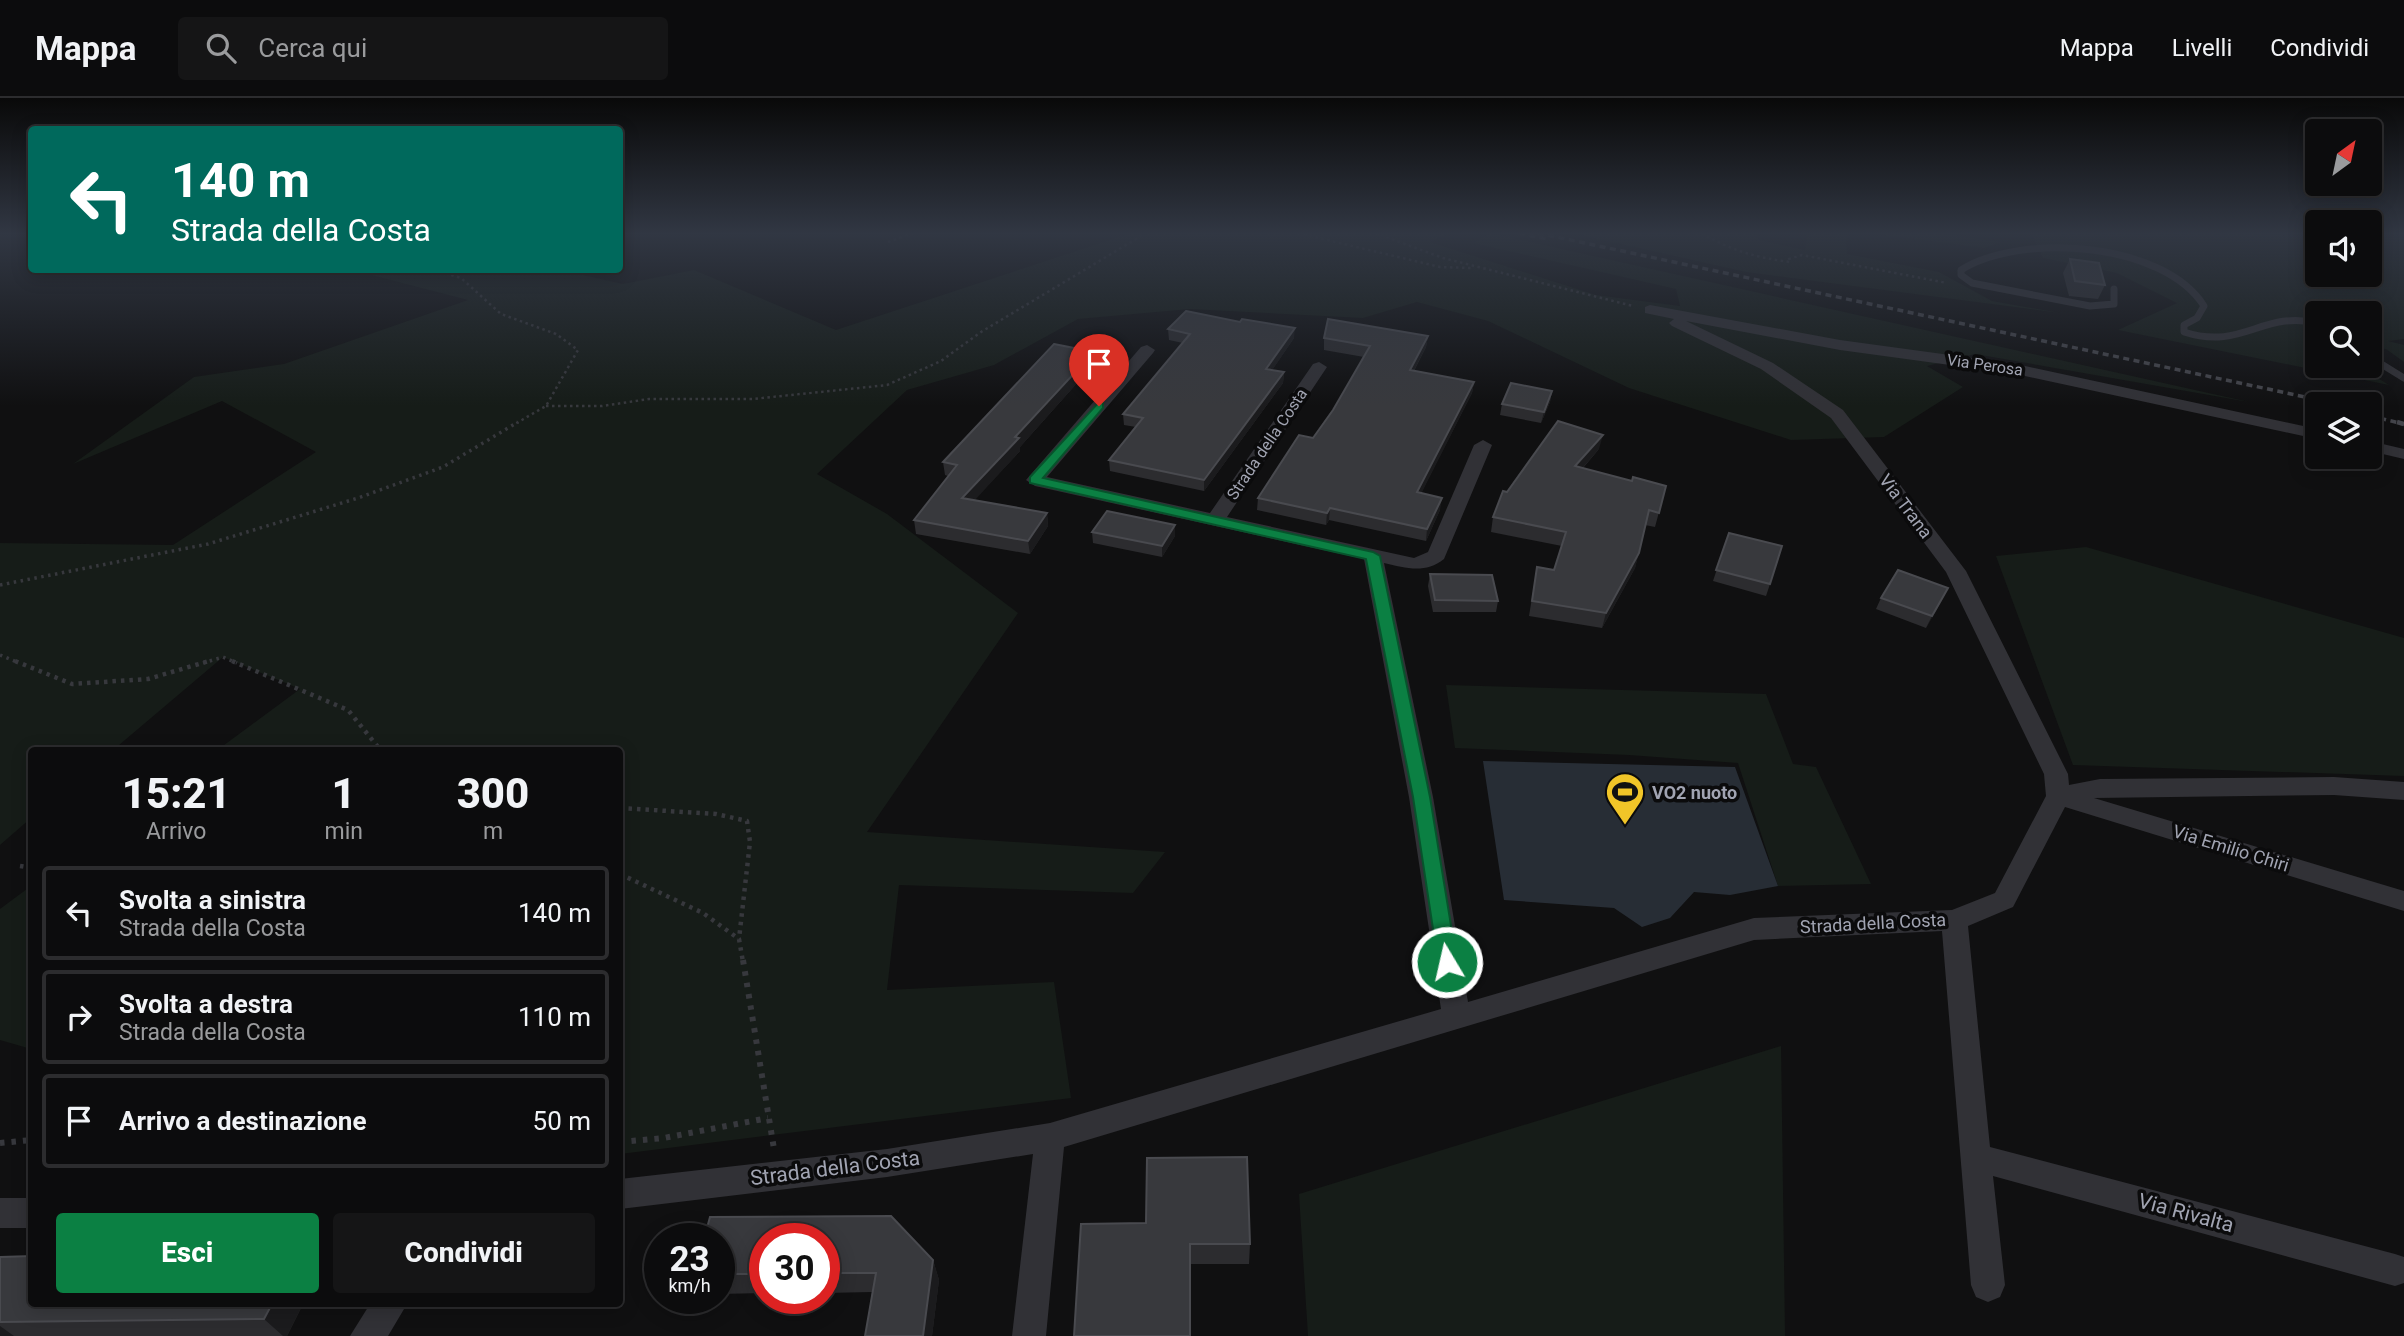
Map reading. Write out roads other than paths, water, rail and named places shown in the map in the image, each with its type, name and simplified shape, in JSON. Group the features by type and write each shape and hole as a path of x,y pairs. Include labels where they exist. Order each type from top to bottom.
{"street":[{"name":"Via Perosa","path":"1650,310 1840,345 2016,369 2305,432"},
{"name":"Via Trana","path":"1650,310 1767,366 1837,414 1956,571 2056,774 2058,796"},
{"name":"Strada della Costa","path":"1147,350 1035,480 1414,564 1429,562 1437,555 1483,445"},
{"name":"Strada della Costa","path":"1215,520 1319,368"},
{"path":"2382,449 2404,454"},
{"path":"1373,556 1422,797 1456,1017"},
{"path":"2058,796 2099,788 2333,786 2404,791"},
{"name":"Via Emilio Chiri","path":"2058,796 2404,901"},
{"name":"Strada della Costa","path":"623,1194 887,1163 1050,1137 1754,929 1954,920 2004,900 2058,796"},
{"path":"1954,920 1988,1284"},
{"path":"1029,1336 1050,1137"},
{"name":"Via Rivalta","path":"1976,1157 2395,1270"},
{"path":"0,1213 28,1213"},
{"path":"367,1336 388,1307"}],"lane":[{"path":"2016,291 2107,307 2114,304 2114,291"},
{"path":"2196,291 2202,297 2204,306 2197,318 2184,325 2184,332 2201,340 2224,341 2283,319 2305,320"},
{"path":"2382,365 2404,379"}],"railway":[{"path":"1808,291 2305,397"},
{"path":"2382,419 2404,424 2397,422"}],"place":[{"name":"VO2 nuoto","path":"1625,826"}]}
